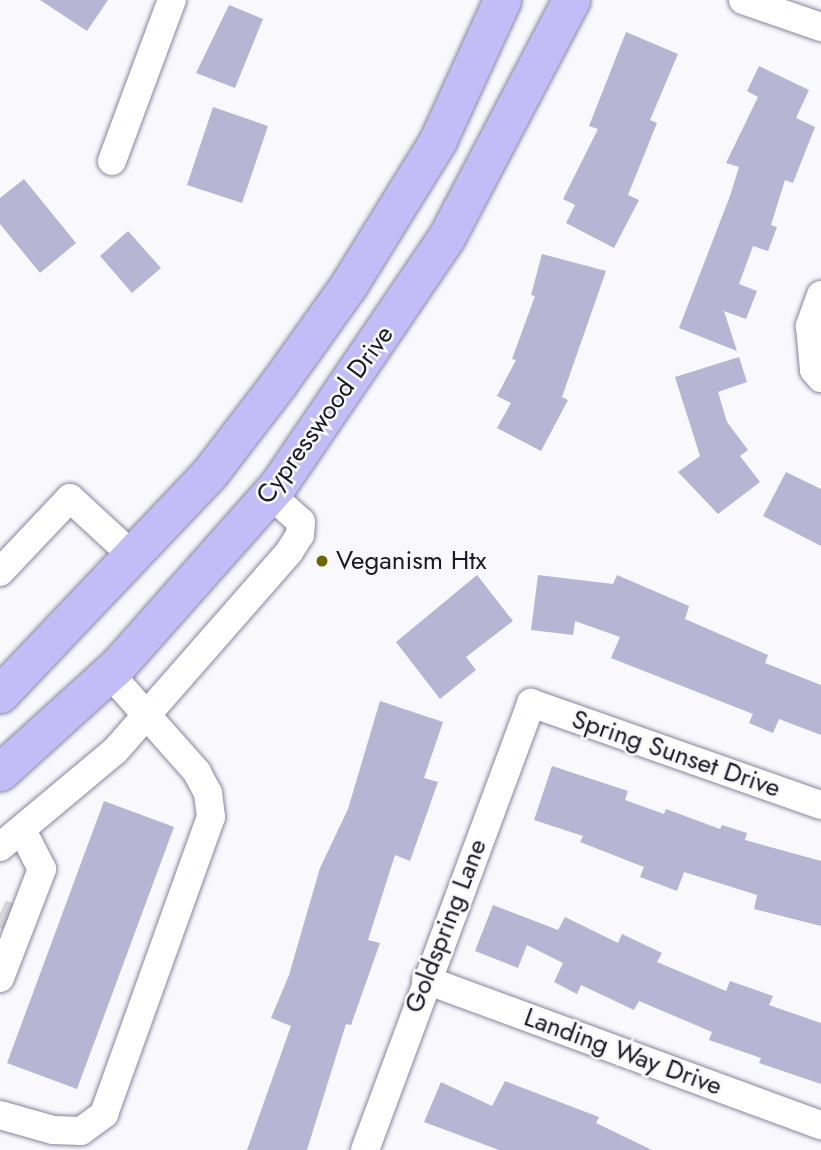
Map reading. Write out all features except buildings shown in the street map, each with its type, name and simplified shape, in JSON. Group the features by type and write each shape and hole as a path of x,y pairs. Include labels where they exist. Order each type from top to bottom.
{"main road":[{"path":"5,679 134,557 222,458 348,286 424,163 502,0"},
{"name":"Cypresswood Drive","path":"0,772 109,673 270,494 366,362 446,238 571,0"},
{"path":"222,458 270,494"}],"street":[{"path":"112,160 172,0"},
{"path":"743,0 821,27"},
{"path":"821,295 810,326 814,370 821,378"},
{"path":"0,847 115,751 300,535 300,522 270,494"},
{"path":"0,572 70,498 134,557"},
{"path":"0,1115 53,1130 81,1131 104,1114 211,817 208,793 197,772 149,713 109,673"},
{"name":"Spring Sunset Drive","path":"531,703 821,805"},
{"name":"Goldspring Lane","path":"365,1150 531,703"},
{"path":"3,960 15,919 42,869 22,831"},
{"name":"Landing Way Drive","path":"426,980 821,1125"}],"tunnel":[{"path":"0,913 9,917"}],"place":[{"name":"Veganism Htx","path":"322,561"}]}
